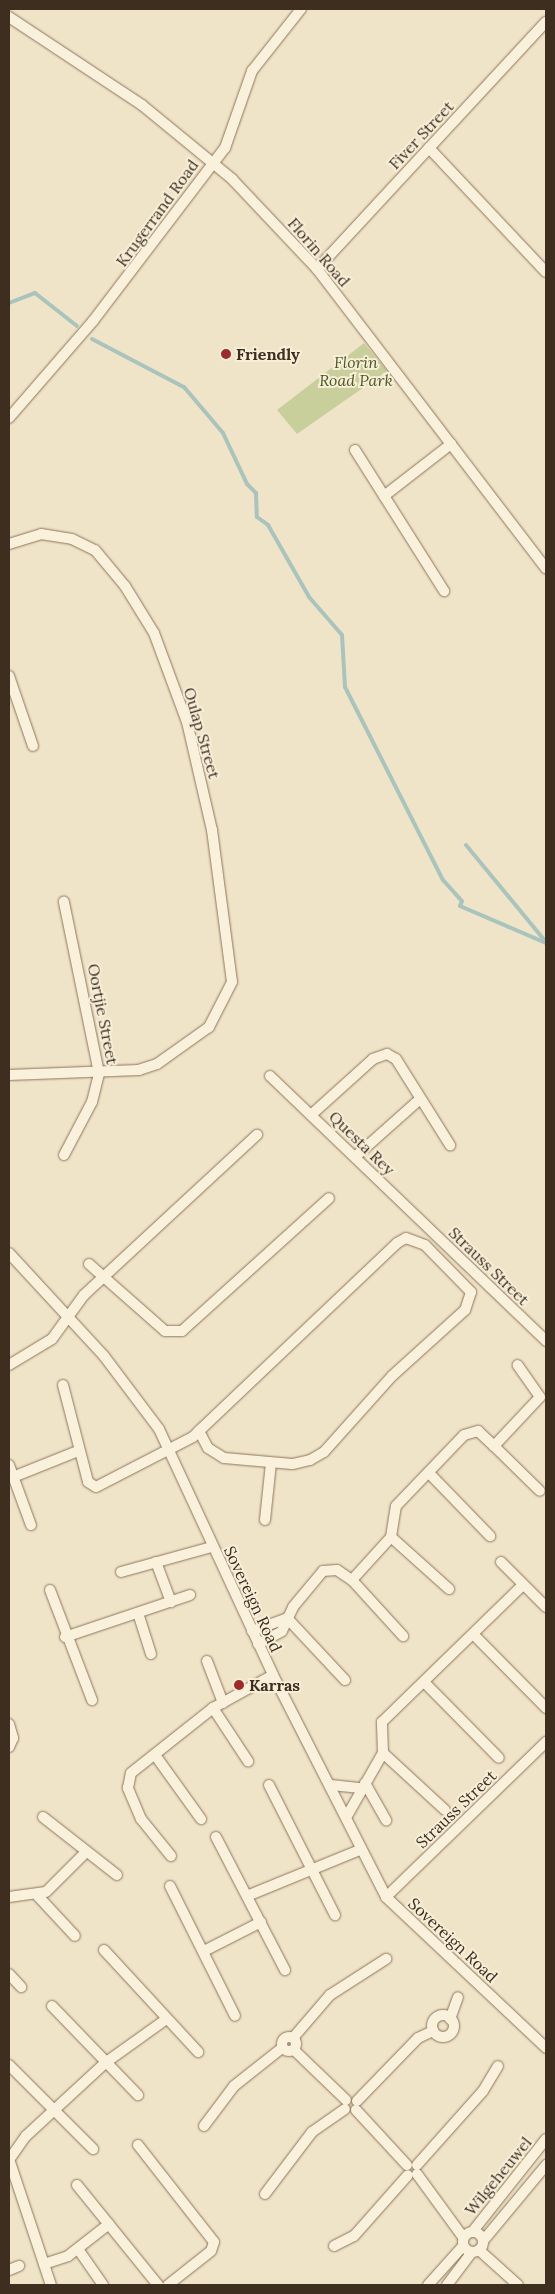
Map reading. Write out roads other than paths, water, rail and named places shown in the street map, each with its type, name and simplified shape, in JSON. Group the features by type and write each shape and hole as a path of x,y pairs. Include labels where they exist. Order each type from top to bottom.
{"street":[{"name":"Krugerrand Road","path":"9,418 88,328 225,148 252,71 301,9"},
{"name":"Florin Road","path":"9,18 142,105 214,162 317,269 546,569"},
{"name":"Fiver Street","path":"317,269 546,22"},
{"path":"539,30 546,38"},
{"path":"429,148 546,272"},
{"path":"384,496 451,444"},
{"path":"355,450 444,591"},
{"name":"Oulap Street","path":"9,544 41,534 72,539 95,550 125,586 154,633 187,722 212,830 232,959 232,982 226,1000 209,1027 157,1064 99,1073 9,1076"},
{"path":"9,676 33,746"},
{"name":"Oortjie Street","path":"64,902 99,1073 92,1102 64,1155"},
{"path":"311,1115 373,1059 386,1054 396,1059 419,1100 450,1145"},
{"name":"Questa Rey","path":"270,1076 434,1233"},
{"path":"355,1157 419,1100"},
{"path":"9,1366 38,1351 68,1319 84,1295 257,1135"},
{"path":"90,1264 104,1278 137,1301 166,1330 182,1331 329,1198"},
{"name":"Strauss Street","path":"434,1233 546,1340"},
{"path":"63,1385 78,1451 92,1487 169,1451 199,1431 397,1243 416,1238 471,1292 471,1302 392,1376 324,1452 310,1460 272,1463 214,1454 199,1431"},
{"name":"Sovereign Road","path":"9,1253 138,1397 169,1451 273,1676 347,1816 360,1850 386,1897 546,2048"},
{"path":"494,1446 543,1399 518,1365"},
{"path":"352,1580 391,1537 392,1511 472,1430 484,1434 540,1491"},
{"path":"13,1476 78,1451"},
{"path":"264,1520 272,1463"},
{"path":"9,1465 32,1525"},
{"path":"429,1473 490,1536"},
{"path":"391,1537 449,1588"},
{"path":"121,1572 212,1546"},
{"path":"156,1562 171,1602"},
{"path":"501,1562 546,1607"},
{"path":"258,1644 281,1632 286,1618 323,1571 337,1570 352,1580 403,1636"},
{"path":"347,1816 383,1753 382,1722 425,1683 523,1585"},
{"path":"50,1590 65,1636 92,1700"},
{"path":"65,1636 190,1595"},
{"path":"138,1613 151,1654"},
{"path":"252,1631 286,1618"},
{"path":"286,1618 345,1680"},
{"path":"474,1634 546,1708"},
{"path":"207,1661 223,1703"},
{"path":"170,1856 141,1819 128,1788 131,1772 213,1708 273,1676"},
{"path":"425,1683 499,1758"},
{"path":"213,1708 248,1761"},
{"path":"9,1724 13,1738 9,1747"},
{"name":"Strauss Street","path":"386,1897 546,1742"},
{"path":"383,1753 444,1810"},
{"path":"155,1755 200,1819"},
{"path":"269,1785 335,1915"},
{"path":"330,1785 363,1785"},
{"path":"363,1785 386,1820"},
{"path":"43,1817 85,1853 117,1875"},
{"path":"216,1836 285,1970"},
{"path":"247,1896 360,1850"},
{"path":"9,1897 36,1894 56,1887 85,1853"},
{"path":"170,1886 235,2016"},
{"path":"36,1894 75,1936"},
{"path":"204,1951 261,1922"},
{"path":"104,1950 165,2020 198,2052"},
{"path":"204,2126 234,2086 282,2048 284,2039 293,2038 330,1995 386,1959"},
{"path":"9,1974 21,1987"},
{"path":"357,2106 418,2038 433,2031 447,2036 454,2026 450,2018 458,1997"},
{"path":"52,2006 138,2095"},
{"path":"433,2031 435,2019 450,2018"},
{"path":"51,2285 9,2159 53,2111 105,2063 165,2020"},
{"path":"293,2038 294,2050"},
{"path":"282,2048 294,2050 345,2104 357,2106 412,2170 472,2245 518,2285"},
{"path":"9,2065 93,2149"},
{"path":"334,2246 354,2236 483,2091 498,2066"},
{"path":"265,2194 312,2132 345,2104"},
{"name":"Wilgeheuwel","path":"472,2245 474,2231 546,2139"},
{"path":"138,2145 214,2242 211,2251 168,2285"},
{"name":"Wilgeheuwel","path":"472,2245 546,2165"},
{"path":"77,2185 158,2285"},
{"path":"44,2264 78,2249 108,2224"},
{"path":"428,2285 472,2245"},
{"path":"448,2285 472,2245"},
{"path":"78,2249 103,2285"}],"waterway":[{"path":"9,303 35,293 77,326"},
{"path":"92,339 184,387 223,433 247,484 256,493 257,517 268,525 309,597 342,635 345,687 443,880 462,901 460,906 546,943"},
{"path":"466,845 546,942"}],"place":[{"name":"Friendly","path":"226,354"},
{"name":"Karras","path":"239,1685"}],"park label":[{"name":"Florin Road Park","path":"356,371"}]}
